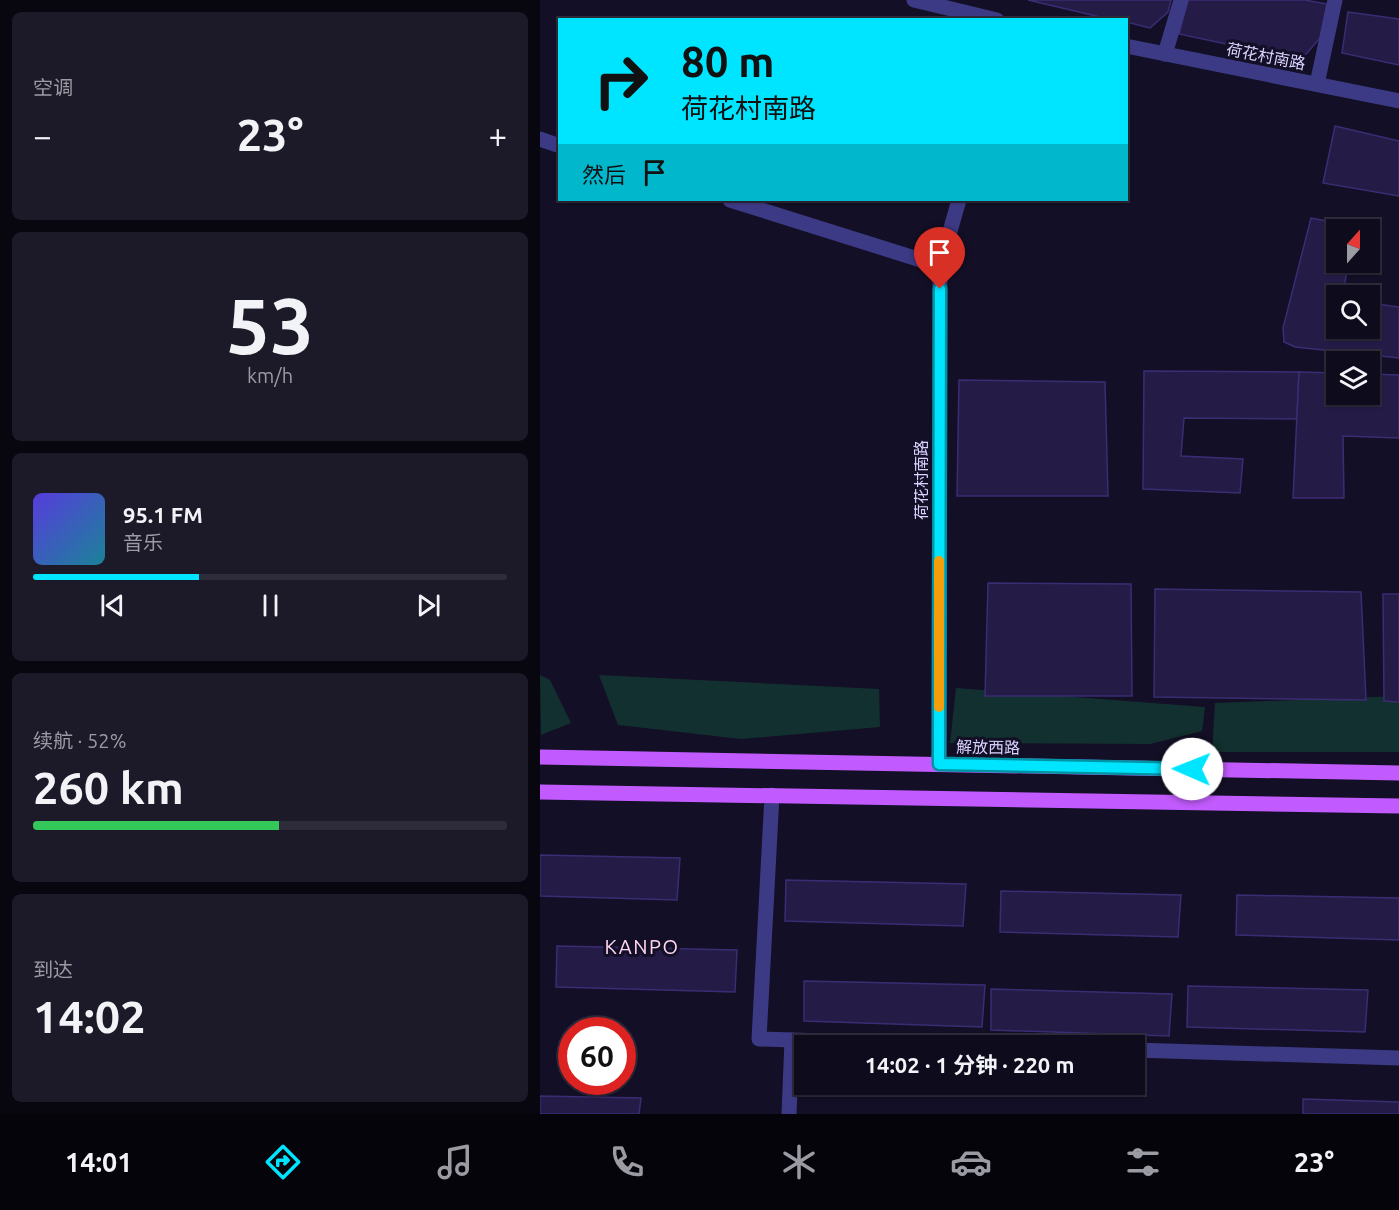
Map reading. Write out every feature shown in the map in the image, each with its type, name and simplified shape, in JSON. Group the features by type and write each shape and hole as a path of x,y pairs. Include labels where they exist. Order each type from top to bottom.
{"main road":[{"name":"解放西路","path":"540,757 1399,773"},
{"path":"540,792 1399,806"}],"street":[{"path":"914,0 965,6 992,18"},
{"path":"1165,54 1181,0"},
{"path":"1317,84 1335,0"},
{"name":"荷花村南路","path":"1128,46 1399,101"},
{"path":"540,140 558,145"},
{"path":"733,201 940,266"},
{"name":"荷花村南路","path":"939,764 940,266 959,201"},
{"path":"772,795 759,1039 792,1040 789,1114"},
{"path":"1145,1050 1399,1058"}],"green space":[{"path":"540,675 550,680 571,723 541,735"},
{"path":"599,675 879,689 880,727 741,739 618,725"},
{"path":"956,688 1205,707 1202,731 1150,744 950,743"},
{"path":"1399,696 1399,752 1212,752 1215,703"}],"building":[{"path":"1028,0 1171,0 1168,12 1150,28 1128,22 1128,18 1104,18"},
{"path":"1188,0 1305,0 1327,4 1320,38 1301,60 1179,34"},
{"path":"1348,12 1399,19 1399,65 1342,53"},
{"path":"1335,126 1399,141 1399,196 1323,183"},
{"path":"1311,218 1326,221 1326,273 1347,273 1344,285 1326,285 1326,339 1380,339 1380,304 1399,307 1399,358 1380,356 1380,351 1333,351 1295,347 1284,342 1283,328"},
{"path":"1144,371 1299,372 1297,419 1184,418 1181,456 1243,459 1240,493 1143,489"},
{"path":"1299,372 1326,373 1326,405 1380,405 1380,374 1399,375 1399,438 1343,436 1344,498 1293,498"},
{"path":"959,380 1105,382 1108,496 957,496"},
{"path":"988,583 1131,584 1132,696 985,696"},
{"path":"1155,589 1361,592 1366,700 1154,697"},
{"path":"1383,594 1399,594 1399,702 1384,701"},
{"path":"540,855 680,858 677,900 540,896"},
{"path":"786,880 966,884 963,926 785,921"},
{"path":"1001,891 1181,895 1178,937 1000,932"},
{"path":"1237,895 1399,898 1399,940 1236,935"},
{"path":"557,946 737,950 735,992 556,987"},
{"path":"804,981 985,985 982,1027 804,1021"},
{"path":"1188,986 1368,990 1365,1032 1187,1027"},
{"path":"991,989 1172,994 1169,1036 991,1030"},
{"path":"540,1096 641,1098 639,1114 540,1114"},
{"path":"1303,1099 1399,1102 1399,1114 1303,1114"}],"slow traffic":[{"path":"939,561 939,707"}],"district":[{"name":"KANPO","path":"642,947"}],"route":[{"path":"940,289 939,764 1192,769"}]}
